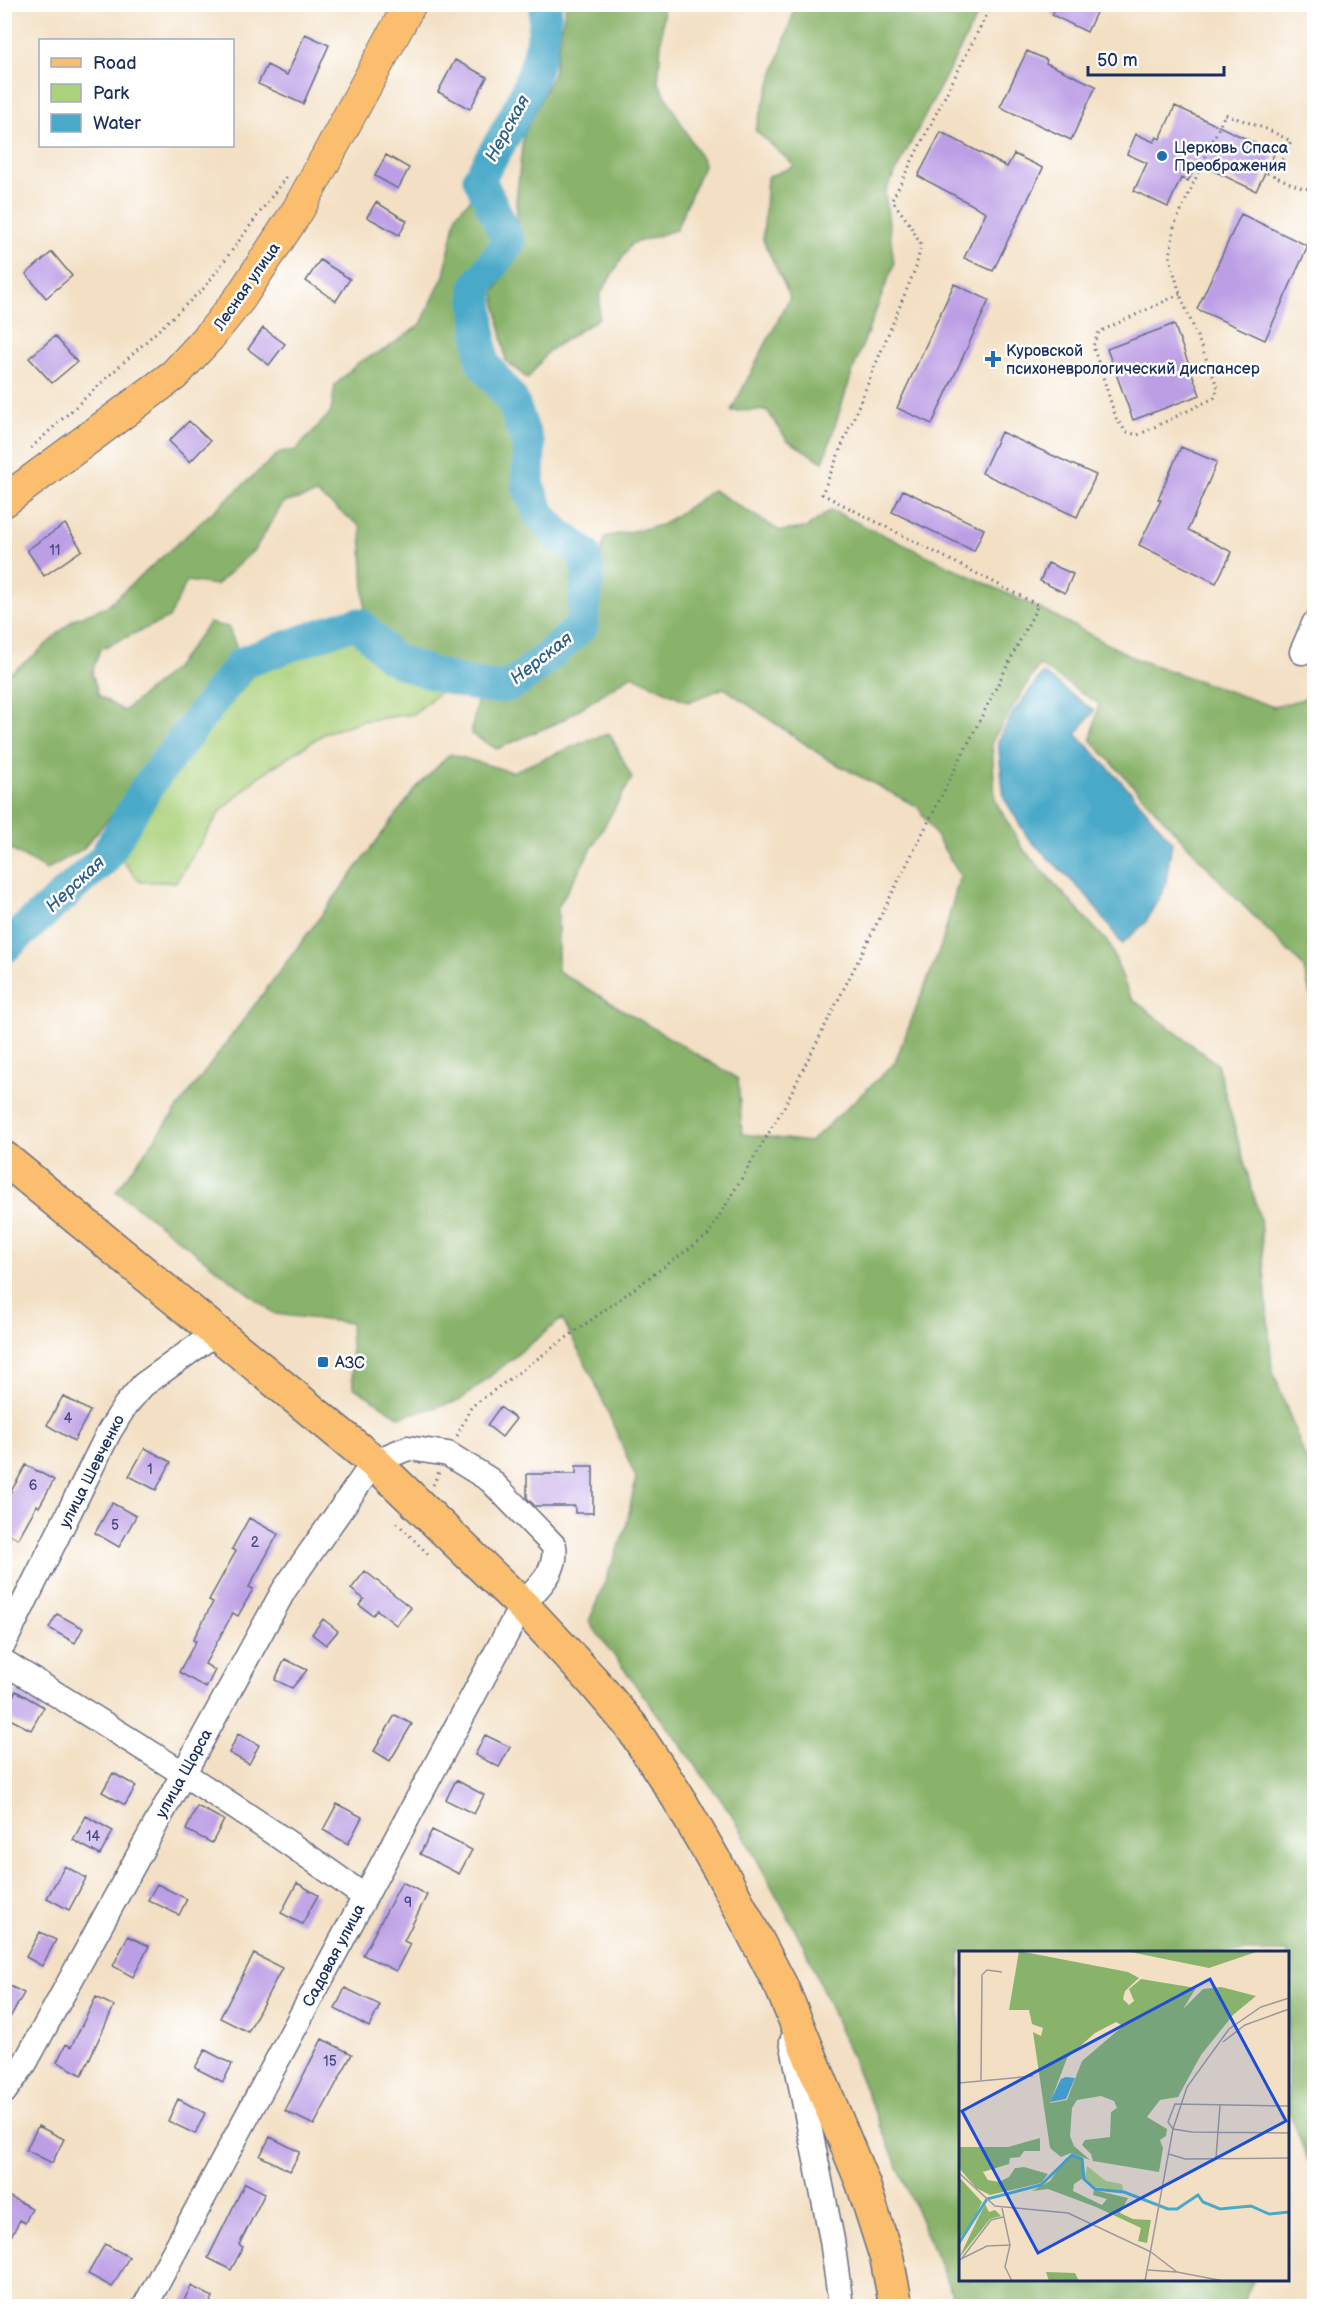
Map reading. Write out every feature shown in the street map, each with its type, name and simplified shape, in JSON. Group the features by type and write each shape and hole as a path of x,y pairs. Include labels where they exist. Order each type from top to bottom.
{"highway":[{"path":"4,1158 374,1462 522,1605 592,1680 631,1726 677,1796 725,1879 782,1988 863,2184 886,2259 896,2307"}],"main road":[{"name":"Лесная улица","path":"4,501 174,375 209,337 240,298 298,210 410,4"}],"street":[{"path":"1302,652 1314,624"},
{"name":"улица Шевченко","path":"4,1643 109,1432 125,1406 143,1385 217,1332"},
{"path":"374,1462 408,1448 448,1454"},
{"name":"Садовая улица","path":"145,2307 522,1605 551,1573 556,1558 554,1546 490,1480 448,1454"},
{"name":"улица Щорса","path":"4,2092 25,2063 284,1590 374,1462"},
{"path":"4,1662 183,1773 298,1848 364,1897"},
{"path":"782,1988 832,2240 841,2307"}],"path":[{"path":"429,1492 471,1407 708,1235 784,1107 1038,605 822,494 916,267 921,246 911,226 892,200 992,4"},
{"path":"1180,294 1099,332 1093,346 1116,418 1126,432 1138,435 1214,398 1218,388 1180,294 1170,258 1174,226 1225,114 1269,130 1291,141 1274,176"},
{"path":"31,448 205,286 290,171"},
{"path":"1267,173 1302,188 1314,189"},
{"path":"398,1523 429,1555"}],"green space":[{"path":"566,5 664,5 658,82 704,164 676,230 631,244 600,294 599,318 548,351 528,379 506,361 494,293 520,246 516,202 523,137 553,74"},
{"path":"796,5 983,5 885,192 894,264 853,370 823,462 787,440 767,410 731,411 790,297 763,240 767,177 795,166 755,130"},
{"path":"473,197 490,223 494,244 466,285 473,364 505,405 517,447 516,484 528,510 551,541 576,561 572,621 504,677 438,664 397,643 365,614 361,527 317,494 283,503 255,549 216,585 187,581 169,618 100,649 92,673 99,696 124,711 175,668 209,623 228,627 238,651 137,785 83,849 46,870 10,849 4,820 5,677 37,653 74,619 107,606 280,452 296,450 331,412 335,385 359,362 384,350 421,324 444,275 457,213"},
{"path":"713,490 780,531 806,528 831,510 1057,617 1136,659 1274,707 1314,696 1314,1009 1303,966 1233,895 1091,740 1099,704 1039,665 992,741 995,800 1023,849 1110,945 1130,997 1217,1064 1260,1219 1272,1369 1314,1481 1314,2168 1312,2171 1289,2111 1289,1951 959,1951 959,2281 1253,2281 1242,2306 957,2306 804,1946 733,1816 589,1622 626,1528 636,1478 593,1378 562,1319 459,1401 400,1417 353,1387 350,1323 275,1314 116,1191 416,788 450,754 512,772 591,739 610,734 632,778 558,907 558,971 738,1079 742,1134 810,1142 894,1064 942,943 960,875 918,807 827,759 724,688 688,702 632,675 561,721 497,749 471,734 477,701 511,692 596,624 599,562 605,537 662,525"},
{"path":"360,637 378,663 440,692 413,714 361,721 325,733 259,776 220,812 176,882 140,882 121,859 150,802 255,674 339,638"}],"water":[{"path":"1043,673 1094,711 1076,734 1131,792 1172,842 1165,887 1145,923 1122,944 1088,897 1028,838 1004,798 998,741 1013,713"}],"building":[{"path":"1057,4 1100,4 1087,32 1052,15"},
{"path":"305,34 329,45 303,104 258,84 267,65 287,75"},
{"path":"1027,51 1047,60 1046,63 1096,86 1071,140 1000,107"},
{"path":"455,60 487,77 470,109 438,92"},
{"path":"1175,106 1275,152 1256,191 1197,163 1188,181 1181,178 1168,207 1134,191 1147,163 1127,154 1136,134 1154,142 1157,137 1160,139"},
{"path":"941,132 1007,167 1014,154 1043,168 993,271 964,258 986,212 918,176"},
{"path":"386,155 409,168 398,189 375,176"},
{"path":"376,202 407,221 399,235 367,217"},
{"path":"1241,214 1308,246 1265,340 1197,309"},
{"path":"52,252 72,276 46,298 26,274"},
{"path":"320,260 350,279 336,301 306,281"},
{"path":"954,284 989,300 932,424 897,408"},
{"path":"1174,324 1200,395 1133,420 1107,349"},
{"path":"263,328 285,344 269,365 248,349"},
{"path":"55,336 77,362 52,383 29,358"},
{"path":"189,421 210,441 190,462 169,441"},
{"path":"1001,432 1096,475 1077,517 982,473"},
{"path":"1181,447 1217,462 1188,530 1232,552 1216,583 1139,545 1161,500 1158,499"},
{"path":"903,490 984,529 974,551 892,512"},
{"path":"65,524 82,550 44,576 27,550"},
{"path":"1048,563 1073,574 1065,593 1040,581"},
{"path":"63,1396 90,1411 74,1441 47,1425"},
{"path":"500,1407 516,1419 502,1437 487,1425"},
{"path":"145,1448 171,1462 156,1490 129,1476"},
{"path":"26,1465 54,1480 18,1539 4,1531 4,1504"},
{"path":"576,1466 593,1466 593,1513 575,1513 575,1506 535,1506 527,1498 527,1474 576,1474"},
{"path":"112,1503 136,1516 119,1547 95,1533"},
{"path":"249,1518 278,1534 249,1587 253,1589 238,1616 233,1613 205,1664 215,1670 206,1688 179,1672 213,1602 209,1600 236,1551 232,1549"},
{"path":"365,1571 411,1608 396,1625 377,1610 373,1615 359,1605 364,1599 351,1589"},
{"path":"57,1614 83,1628 75,1643 49,1628"},
{"path":"323,1619 338,1631 326,1645 312,1634"},
{"path":"285,1659 307,1670 292,1688 275,1680"},
{"path":"16,1691 44,1707 31,1730 4,1716 4,1711"},
{"path":"395,1715 412,1724 390,1761 374,1751"},
{"path":"238,1734 259,1745 249,1764 229,1753"},
{"path":"485,1735 510,1747 499,1767 475,1755"},
{"path":"113,1773 136,1786 125,1805 102,1792"},
{"path":"456,1780 484,1795 474,1814 446,1800"},
{"path":"337,1804 362,1817 348,1844 323,1830"},
{"path":"197,1806 224,1820 212,1843 186,1830"},
{"path":"86,1816 113,1831 100,1855 73,1840"},
{"path":"432,1830 472,1850 459,1874 420,1854"},
{"path":"65,1866 86,1878 69,1910 47,1898"},
{"path":"402,1882 427,1895 404,1941 410,1944 396,1971 363,1955"},
{"path":"297,1883 318,1895 302,1924 281,1913"},
{"path":"157,1884 187,1899 179,1915 148,1900"},
{"path":"40,1932 56,1940 42,1966 26,1957"},
{"path":"128,1936 149,1946 133,1977 113,1966"},
{"path":"254,1954 282,1968 248,2032 220,2018"},
{"path":"4,1983 24,1993 4,2028"},
{"path":"345,1988 380,2005 369,2027 335,2009"},
{"path":"96,1997 114,2006 82,2075 57,2062 66,2044 71,2047"},
{"path":"322,2039 352,2054 314,2125 285,2111"},
{"path":"205,2050 232,2064 223,2082 195,2068"},
{"path":"178,2099 205,2113 195,2134 168,2121"},
{"path":"38,2126 64,2139 52,2163 26,2150"},
{"path":"270,2137 300,2152 290,2171 260,2156"},
{"path":"245,2183 265,2193 239,2245 243,2247 231,2270 208,2258"},
{"path":"4,2194 32,2208 25,2223 20,2220 4,2249"},
{"path":"105,2244 129,2257 112,2287 88,2274"},
{"path":"191,2286 213,2297 208,2307 181,2307"}],"waterway":[{"name":"Нерская","path":"4,948 104,859 147,787 242,663 342,627 359,624 391,657 401,662 467,683 507,686 524,676 582,626 588,575 584,553 558,534 540,515 528,486 529,447 512,400 482,362 476,287 509,242 479,178 509,128 533,75 543,37 546,4"}],"place":[{"name":"Церковь Спаса Преображения","path":"1162,156"},
{"name":"Куровской психоневрологический диспансер","path":"993,359"},
{"name":"АЗС","path":"323,1362"}]}
